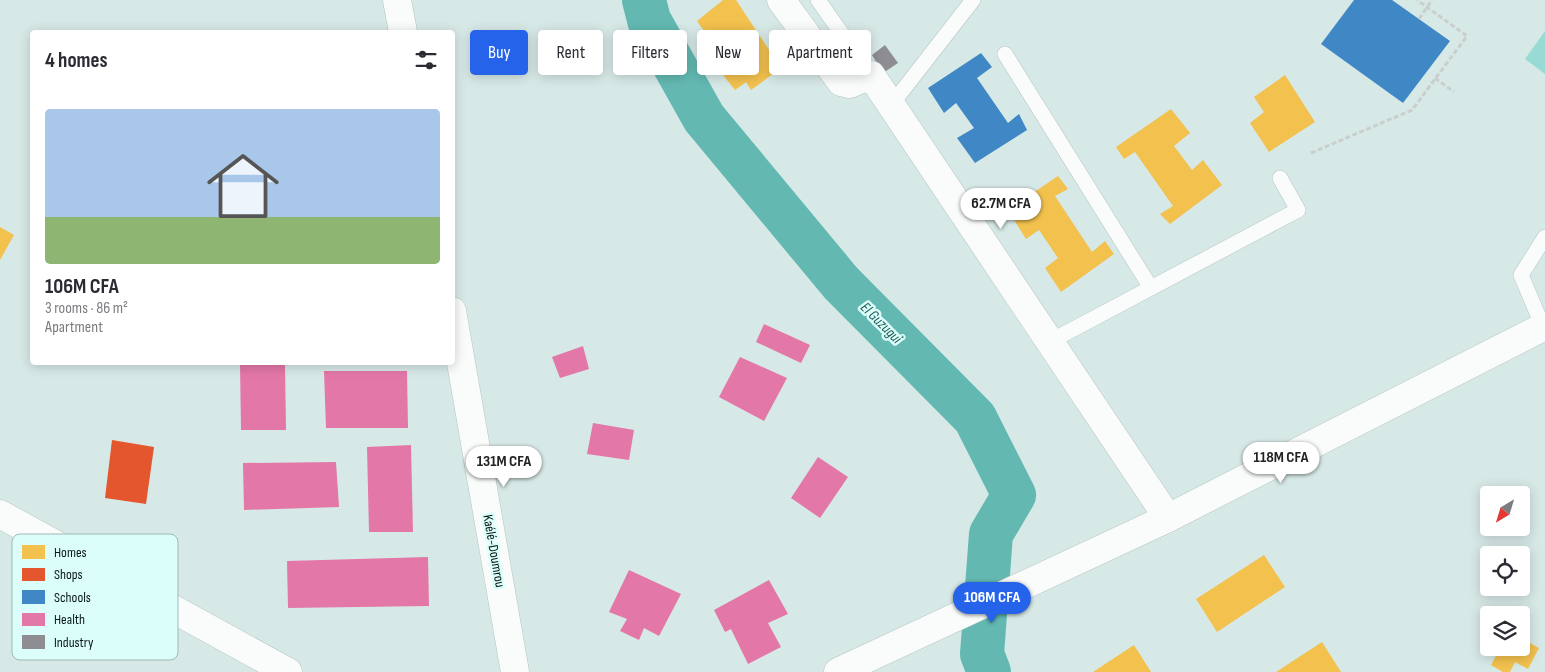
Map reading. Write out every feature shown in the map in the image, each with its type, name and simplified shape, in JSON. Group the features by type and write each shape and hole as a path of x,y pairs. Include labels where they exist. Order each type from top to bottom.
{"main road":[{"path":"397,0 403,30"},
{"path":"781,0 803,30"},
{"path":"836,75 841,82 850,84 871,75 1168,518"},
{"path":"838,672 1168,518 1544,326"},
{"name":"Kaélé-Doumrou","path":"455,328 514,672"},
{"path":"0,514 36,534"},
{"path":"178,612 288,672"}],"lane":[{"path":"818,0 839,30"},
{"path":"892,104 974,0"},
{"path":"1005,54 1151,288"},
{"path":"1049,342 1298,210 1280,178"},
{"path":"1544,326 1521,275 1545,237"}],"path":[{"path":"1311,152 1412,110 1467,36 1417,0"},
{"path":"1419,19 1432,0"},
{"path":"1436,78 1454,92"}],"shaded area":[{"path":"1545,31 1545,74 1525,59"}],"building: Homes":[{"path":"723,0 736,0 756,30 703,30 697,21"},
{"path":"759,35 769,50 769,75 771,75 751,90 746,82 735,90 723,75 759,75"},
{"path":"1285,75 1315,122 1269,152 1250,123 1264,112 1254,97"},
{"path":"1171,109 1190,133 1174,146 1192,170 1203,160 1222,185 1170,224 1160,214 1173,206 1135,152 1124,159 1116,147"},
{"path":"1058,176 1068,189 1055,196 1092,252 1105,241 1114,254 1061,292 1045,268 1058,258 1039,230 1026,239 1008,210"},
{"path":"0,227 14,235 0,260"},
{"path":"1264,555 1285,587 1217,632 1196,599"},
{"path":"1322,642 1341,672 1276,672"},
{"path":"1530,643 1539,648 1528,669 1515,662 1510,672 1503,672 1491,665 1496,656 1530,656"},
{"path":"1134,645 1151,672 1093,672"}],"building: Shops":[{"path":"112,440 154,447 146,504 105,498"}],"building: Schools":[{"path":"1354,0 1392,0 1450,41 1403,103 1321,44"},
{"path":"981,53 992,67 977,78 1008,123 1019,114 1027,130 975,163 957,138 974,128 956,103 944,113 928,88"}],"building: Health":[{"path":"764,324 810,345 801,363 756,342"},
{"path":"583,346 589,369 560,378 552,357"},
{"path":"740,357 787,378 764,421 719,397"},
{"path":"240,365 285,365 286,430 241,430"},
{"path":"324,371 407,371 408,428 326,428"},
{"path":"593,423 634,430 629,460 587,454"},
{"path":"411,445 413,532 369,532 367,447"},
{"path":"818,457 848,477 820,518 791,498"},
{"path":"336,462 339,507 244,510 243,463"},
{"path":"428,557 429,606 288,608 287,561"},
{"path":"629,570 681,594 659,636 644,628 639,640 620,631 627,619 609,612"},
{"path":"769,580 788,614 768,623 781,647 748,664 731,629 725,632 714,610"}],"building: Industry":[{"path":"885,45 898,63 883,73 872,55"}],"waterway":[{"name":"El Guzugui","path":"644,0 649,20 704,118 841,283 975,418 1014,495 991,534 982,654 989,672"}]}
